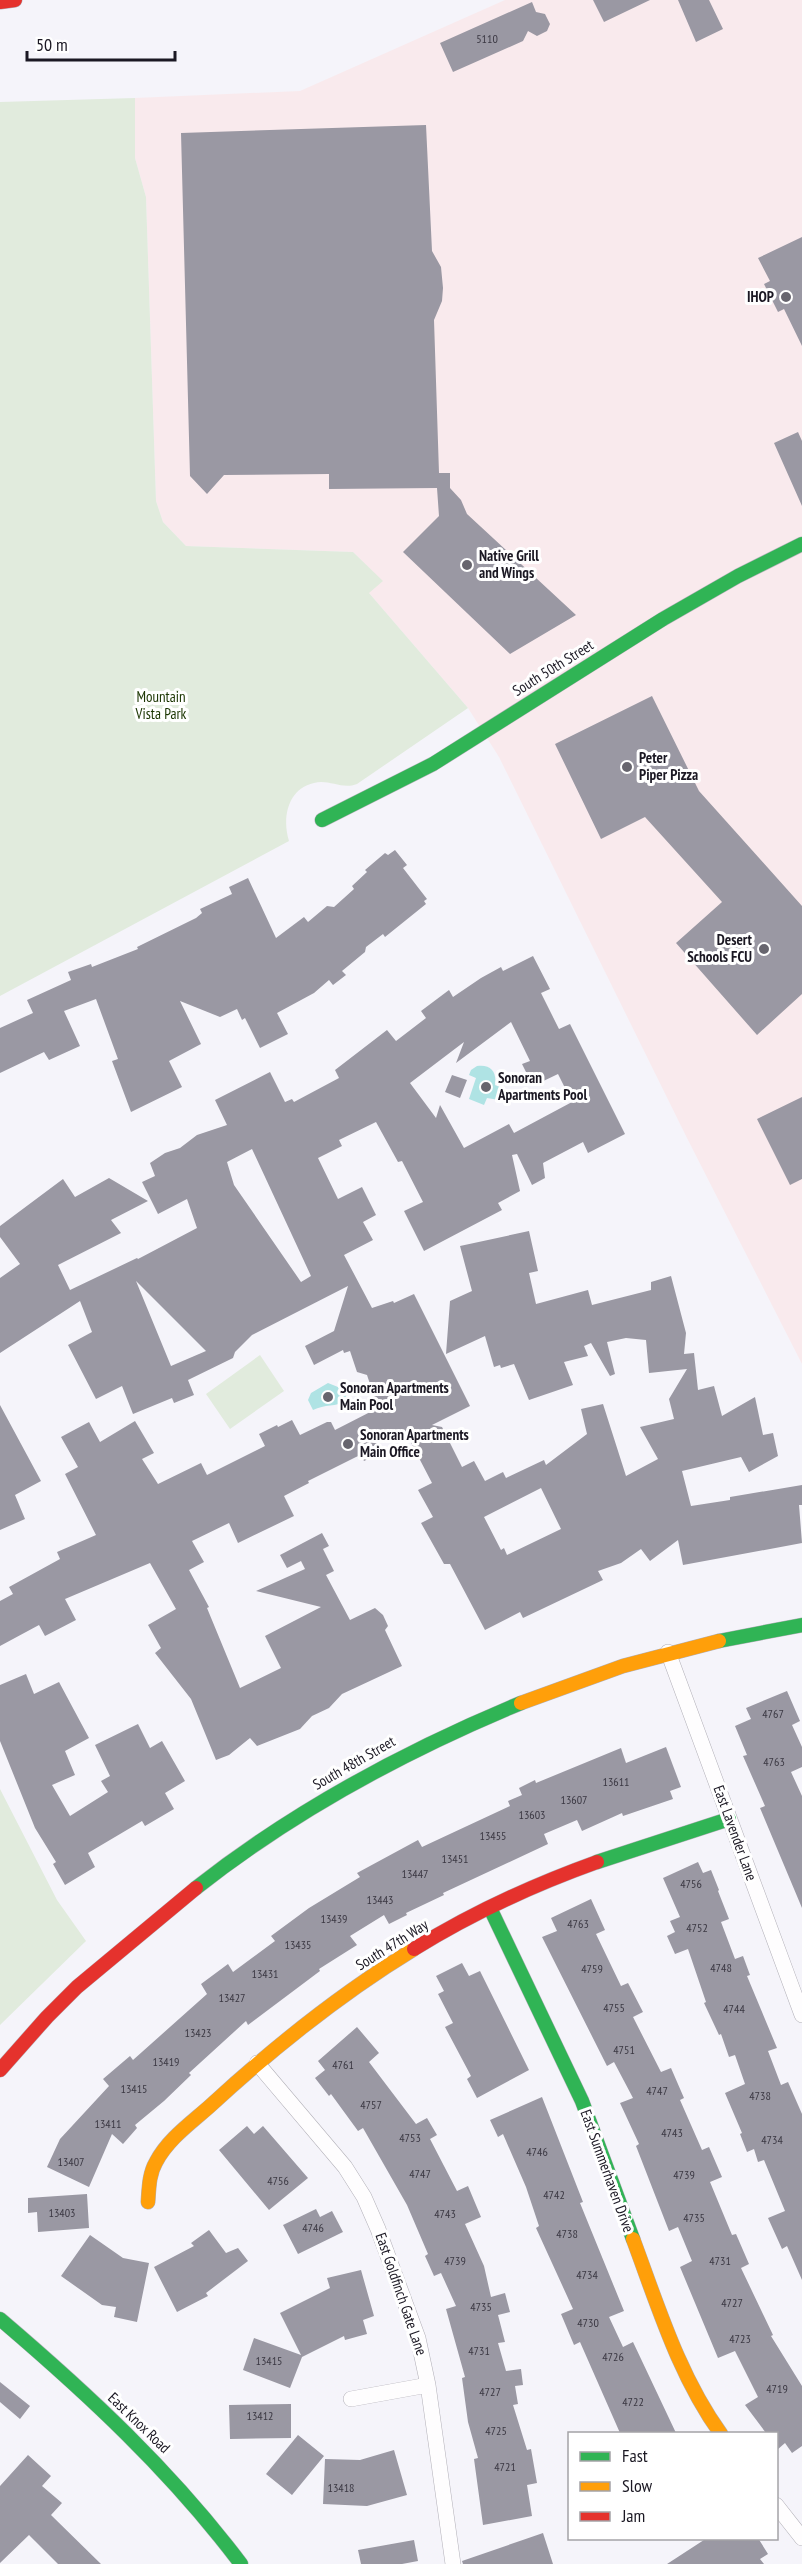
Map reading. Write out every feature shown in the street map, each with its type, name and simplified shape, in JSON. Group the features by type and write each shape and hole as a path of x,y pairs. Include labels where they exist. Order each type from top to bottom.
{"main road":[{"path":"0,2 15,0"},
{"name":"South 50th Street","path":"322,820 433,764 663,619 738,576 802,544"},
{"name":"South 48th Street","path":"0,2070 75,1988 198,1885 247,1848 371,1771 465,1724 593,1675 668,1652 802,1624"},
{"name":"South 47th Way","path":"148,2202 152,2169 171,2142 304,2023 346,1994 435,1938 523,1891 567,1873 729,1819"},
{"name":"East Summerhaven Drive","path":"490,1908 582,2101 675,2351 711,2420 720,2432"},
{"name":"East Knox Road","path":"0,2319 128,2433 175,2481 219,2533 241,2564"}],"street":[{"name":"East Lavender Lane","path":"668,1652 802,2015"},
{"name":"East Goldfinch Gate Lane","path":"257,2063 345,2167 364,2197 382,2237 418,2338 428,2385 453,2564"},
{"path":"351,2399 428,2385"},
{"path":"778,2506 802,2538"}],"shaded area":[{"path":"505,0 802,0 802,1364 687,1138 499,757 468,708 368,592 382,581 353,552 186,546 163,522 156,501 146,197 135,158 135,98 300,91"}],"green space":[{"name":"Mountain Vista Park","path":"135,98 135,158 146,197 156,501 163,522 186,546 353,552 383,581 369,593 468,708 357,784 346,786 320,782 305,786 292,798 289,806 286,824 289,841 0,996 0,102"},
{"path":"260,1355 284,1391 230,1429 206,1394"},
{"path":"0,1789 57,1900 86,1941 0,2025"}],"water":[{"name":"Sonoran Apartments Pool","path":"477,1066 486,1066 494,1073 495,1085 502,1088 499,1100 487,1098 484,1105 469,1099 476,1078 469,1075 471,1070"},
{"name":"Sonoran Apartments Main Pool","path":"328,1383 343,1389 348,1401 313,1410 308,1400 311,1393"}],"building":[{"path":"593,0 650,0 604,22"},
{"path":"678,0 709,0 723,29 696,42"},
{"path":"532,2 536,12 545,14 550,24 547,31 537,36 528,31 523,41 453,72 440,43"},
{"path":"426,125 432,251 441,267 443,288 442,301 434,320 439,473 450,473 450,488 461,500 467,514 576,615 510,654 403,552 439,516 437,488 329,489 329,474 224,475 207,494 190,476 181,133"},
{"name":"IHOP","path":"802,237 802,346 784,309 778,312 764,284 770,281 758,258"},
{"path":"798,432 802,441 802,506 774,443"},
{"path":"652,696 699,791 802,906 802,994 757,1035 676,943 722,902 645,817 601,839 555,744"},
{"path":"395,850 407,865 403,868 427,899 424,901 426,904 385,937 383,934 366,947 365,952 342,971 346,975 333,985 329,980 314,993 277,1013 288,1034 260,1048 245,1018 242,1020 237,1009 220,1017 180,1001 201,1044 169,1061 182,1087 131,1112 112,1061 118,1059 96,999 64,1011 80,1046 49,1060 44,1052 0,1073 0,1028 33,1013 27,1000 71,980 68,972 91,964 92,967 138,949 137,947 196,918 202,913 200,909 232,894 229,887 248,878 276,938 304,917 308,922 327,906 334,907 354,889 352,886 367,872 365,870 385,853 388,855"},
{"path":"533,956 550,989 541,993 559,1029 570,1024 625,1134 588,1153 583,1142 543,1163 545,1178 532,1185 517,1154 512,1155 520,1191 498,1203 502,1210 424,1251 404,1211 423,1202 402,1161 398,1162 376,1122 339,1140 342,1146 318,1158 338,1199 362,1187 376,1215 363,1222 373,1240 344,1255 372,1308 393,1301 394,1303 414,1294 470,1406 432,1425 442,1427 462,1467 474,1461 485,1481 503,1472 506,1478 544,1460 546,1465 587,1434 581,1409 603,1404 626,1476 658,1459 640,1427 674,1419 669,1399 687,1369 649,1373 646,1340 626,1338 607,1342 615,1374 610,1376 591,1343 584,1346 588,1356 564,1362 573,1385 529,1400 514,1364 501,1368 500,1365 494,1367 485,1336 446,1354 450,1301 472,1291 460,1246 529,1231 538,1271 529,1273 536,1304 588,1290 592,1305 651,1290 651,1282 671,1276 686,1333 684,1354 694,1353 698,1390 714,1386 722,1416 755,1397 763,1435 773,1433 778,1456 749,1472 741,1457 682,1471 691,1506 802,1485 802,1505 799,1505 802,1543 683,1565 678,1540 650,1561 641,1549 621,1563 598,1571 603,1580 523,1618 520,1612 485,1630 450,1564 444,1564 421,1523 433,1517 418,1490 432,1483 406,1433 377,1443 379,1446 376,1448 379,1454 364,1461 361,1455 356,1457 284,1496 294,1516 238,1543 229,1523 192,1541 204,1562 189,1570 209,1607 207,1608 240,1688 281,1668 265,1636 321,1607 256,1591 305,1569 301,1561 287,1568 280,1555 322,1533 329,1546 323,1549 334,1571 326,1575 350,1620 375,1608 383,1615 388,1626 385,1630 402,1666 342,1694 329,1708 312,1716 300,1729 257,1746 250,1738 229,1755 216,1760 191,1699 155,1653 161,1648 148,1625 176,1609 150,1563 65,1599 76,1620 45,1636 39,1625 0,1646 0,1601 13,1594 9,1587 60,1559 57,1552 96,1535 65,1474 78,1467 61,1437 89,1422 100,1442 135,1421 154,1453 142,1459 158,1484 201,1463 207,1475 265,1446 259,1434 277,1425 278,1427 292,1420 300,1435 327,1422 331,1422 335,1430 378,1408 367,1375 357,1372 350,1351 344,1353 343,1350 314,1365 305,1346 334,1331 348,1286 252,1335 235,1352 233,1358 188,1380 194,1395 174,1403 172,1398 133,1414 122,1386 96,1399 68,1345 92,1332 80,1301 0,1353 0,1278 20,1264 0,1237 0,1226 63,1179 75,1197 109,1178 148,1201 111,1220 121,1233 58,1265 70,1290 138,1259 197,1228 187,1199 158,1214 142,1182 155,1176 150,1163 165,1153 180,1148 197,1135 227,1125 215,1100 270,1072 285,1102 292,1099 294,1102 339,1078 335,1070 387,1030 396,1041 426,1018 421,1011 449,990 453,997 501,967 503,971","holes":["511,1022 530,1061 522,1064 533,1086 558,1074 572,1102 514,1133 509,1124 464,1148 440,1105 436,1118 410,1083 464,1042 456,1063","252,1149 311,1276 301,1282 234,1185 227,1162","136,1281 206,1351 171,1366","541,1488 561,1529 507,1555 504,1548 501,1550 484,1517"]},
{"path":"452,1075 467,1080 460,1098 445,1092"},
{"path":"802,1097 802,1179 790,1185 757,1119"},
{"path":"0,1405 41,1481 15,1495 25,1519 0,1530"},
{"path":"26,1674 34,1694 59,1682 89,1738 65,1751 75,1775 52,1785 70,1816 108,1792 101,1781 110,1776 95,1745 138,1724 150,1748 162,1741 185,1781 165,1793 174,1809 145,1826 142,1821 88,1853 95,1867 65,1885 53,1864 56,1862 35,1828 0,1741 0,1685"},
{"path":"787,1691 800,1721 792,1725 802,1747 802,1767 791,1772 802,1796 802,1908 760,1808 765,1806 743,1756 747,1755 735,1726 751,1719 746,1708"},
{"path":"666,1747 681,1787 670,1791 673,1799 623,1816 622,1813 582,1831 577,1820 544,1834 548,1844 443,1893 444,1895 406,1913 407,1915 389,1924 384,1915 350,1936 357,1945 319,1969 320,1971 248,2025 246,2021 189,2073 191,2075 164,2101 135,2125 137,2128 123,2144 112,2134 89,2187 47,2167 60,2139 109,2086 103,2079 130,2056 133,2060 207,1994 201,1984 228,1964 233,1972 275,1941 271,1936 309,1908 360,1877 357,1873 418,1840 422,1847 510,1806 508,1801 522,1795 519,1788 535,1780 536,1783 621,1748 626,1763"},
{"path":"698,1862 703,1873 711,1870 729,1919 721,1922 735,1959 743,1956 750,1975 747,1976 777,2048 768,2051 781,2085 788,2082 802,2114 802,2280 787,2246 782,2249 768,2218 785,2211 764,2160 758,2162 754,2149 747,2152 740,2134 742,2133 725,2093 745,2084 735,2055 729,2057 721,2034 719,2035 704,2003 706,2002 688,1949 675,1954 667,1936 675,1932 670,1921 680,1917 663,1878"},
{"path":"591,1899 605,1930 596,1934 621,1986 628,1983 643,2012 633,2017 661,2072 671,2068 684,2098 680,2100 702,2150 709,2147 722,2177 710,2182 732,2235 736,2234 749,2264 741,2268 773,2335 771,2336 802,2386 802,2446 792,2453 785,2443 778,2449 778,2432 765,2432 745,2405 758,2397 735,2351 718,2358 680,2267 692,2261 678,2227 669,2231 636,2146 639,2144 620,2103 633,2098 614,2062 607,2066 542,1937 557,1931 551,1918"},
{"path":"462,1963 469,1976 480,1971 529,2070 477,2098 467,2079 471,2076 445,2027 453,2023 438,1994 444,1991 436,1976"},
{"path":"357,2027 379,2053 369,2062 416,2124 427,2118 437,2135 430,2139 457,2191 468,2186 481,2217 465,2224 484,2266 491,2297 505,2293 510,2312 498,2315 505,2342 498,2343 506,2371 521,2369 523,2385 515,2386 518,2404 513,2405 527,2450 531,2449 537,2483 527,2485 532,2516 483,2525 474,2459 478,2458 468,2422 462,2378 465,2377 446,2309 456,2306 441,2273 434,2276 425,2256 428,2254 407,2205 363,2128 358,2131 331,2094 329,2096 315,2078 325,2070 318,2061"},
{"path":"542,2097 583,2202 580,2203 624,2311 609,2317 623,2347 633,2342 676,2432 620,2432 580,2342 574,2345 561,2314 573,2309 536,2228 539,2226 526,2187 503,2134 498,2137 490,2120"},
{"path":"247,2126 254,2134 263,2126 308,2178 269,2210 219,2150"},
{"path":"87,2194 89,2228 38,2232 37,2212 28,2213 28,2198"},
{"path":"316,2209 320,2217 332,2211 343,2232 298,2254 283,2225"},
{"path":"209,2230 226,2253 238,2248 248,2261 206,2293 208,2296 177,2312 154,2267 194,2246 191,2243"},
{"path":"90,2235 123,2258 149,2263 137,2322 114,2317 116,2307 102,2305 61,2276"},
{"path":"361,2270 374,2316 363,2320 367,2334 345,2340 344,2336 302,2357 290,2388 243,2370 254,2338 301,2355 280,2313 330,2288 327,2278"},
{"path":"0,2382 30,2406 20,2419 0,2402"},
{"path":"291,2404 291,2438 230,2439 229,2405"},
{"path":"298,2435 324,2456 292,2495 266,2474"},
{"path":"394,2450 407,2495 367,2506 323,2504 325,2459 360,2460"},
{"path":"28,2455 51,2476 42,2486 62,2503 51,2515 101,2564 58,2564 29,2535 0,2563 0,2486"},
{"path":"543,2533 553,2564 463,2564 462,2561"},
{"path":"414,2540 418,2561 402,2564 361,2564 358,2550"},
{"path":"704,2540 759,2540 768,2554 760,2559 764,2564 667,2564"}],"traffic: fast":[{"path":"322,820 433,764 663,619 738,576 802,544"},
{"path":"719,1641 802,1625"},
{"path":"196,1888 272,1833 352,1784 435,1741 521,1703"},
{"path":"597,1862 729,1819"},
{"path":"490,1908 582,2101 633,2239"},
{"path":"0,2319 65,2376 157,2465 241,2564"}],"traffic: slow":[{"path":"521,1703 623,1666 719,1641"},
{"path":"148,2202 152,2171 161,2154 180,2132 258,2063 308,2023 360,1984 414,1949"},
{"path":"633,2239 681,2364 706,2412 720,2432"}],"traffic: jam":[{"path":"0,2 15,0"},
{"path":"414,1949 458,1923 503,1901 597,1862"},
{"path":"0,2070 77,1987 196,1888"}],"place":[{"name":"IHOP","path":"786,297"},
{"name":"Native Grill and Wings","path":"467,565"},
{"name":"Peter Piper Pizza","path":"627,767"},
{"name":"Desert Schools FCU","path":"764,949"},
{"name":"Sonoran Apartments Pool","path":"486,1087"},
{"name":"Sonoran Apartments Main Pool","path":"328,1397"},
{"name":"Sonoran Apartments Main Office","path":"348,1444"}]}
